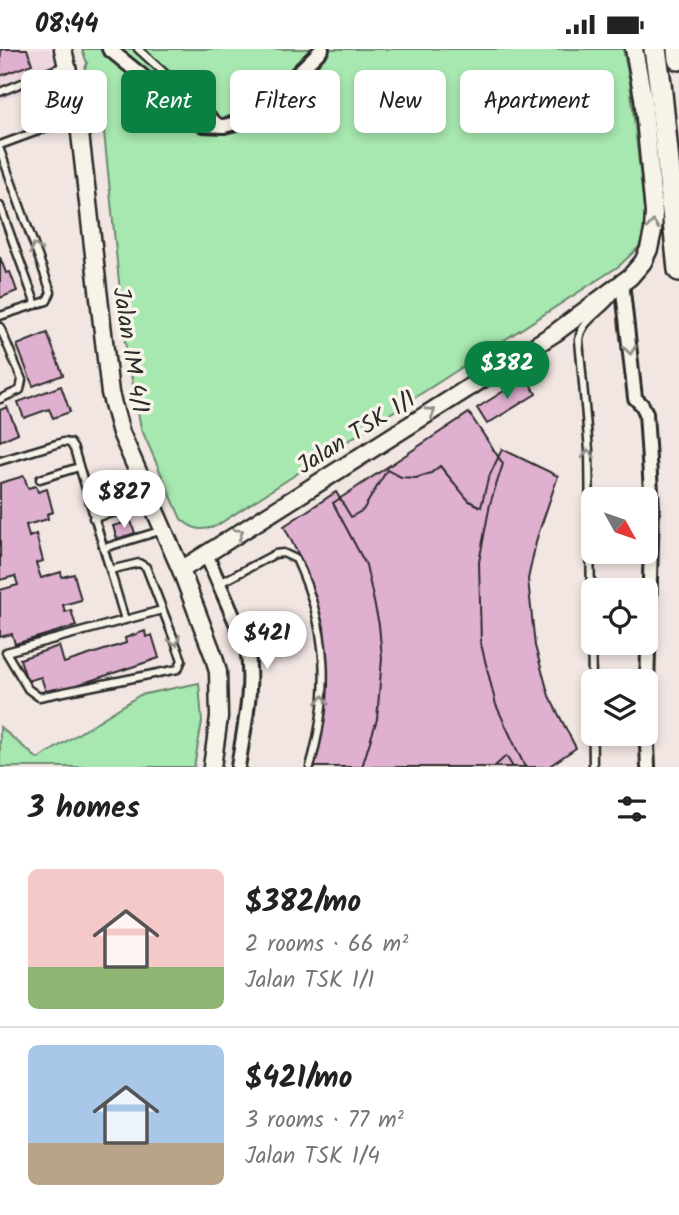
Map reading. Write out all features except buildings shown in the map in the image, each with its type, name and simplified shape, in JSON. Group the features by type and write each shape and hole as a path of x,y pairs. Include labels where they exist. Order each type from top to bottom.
{"highway":[{"path":"655,49 679,270"},
{"path":"678,49 679,59"}],"street":[{"path":"109,49 203,125 224,126 243,121 257,113 322,49"},
{"name":"Jalan TSK 1/1","path":"181,570 555,333 622,282 643,262 653,232 653,193 643,97 634,49"},
{"name":"Jalan IM 4/1","path":"80,133 110,393 121,433 181,570 218,673 219,717 212,767"},
{"path":"622,282 635,398 646,414 652,507 646,723 648,767"},
{"path":"206,554 247,648 250,662 251,678 238,767"}],"lane":[{"path":"138,49 224,126"},
{"path":"0,92 66,57"},
{"path":"0,316 47,301 51,292 0,147 35,133"},
{"path":"0,206 36,305"},
{"path":"593,767 589,450 580,333 587,321 610,303 622,282"},
{"path":"0,327 22,380 20,390 0,399"},
{"path":"0,461 63,442 70,443 75,449 125,620"},
{"path":"40,479 79,467"},
{"path":"93,518 152,503"},
{"path":"104,548 164,530"},
{"path":"220,583 275,554 283,552 296,559 317,610 325,674 323,707 310,767"},
{"path":"110,570 139,563 146,567 182,660 178,669 39,697 28,689 6,652 162,610"}],"shaded area":[{"path":"0,49 50,49 58,70 21,70 21,93 0,101"}],"green space":[{"path":"82,49 623,49 630,83 646,225 639,247 619,266 216,526 206,529 193,527 181,519 141,428 125,342 104,133 107,133 107,70 85,70 87,63"},
{"path":"199,683 202,722 194,767 0,767 0,727 38,759 140,695"}]}
